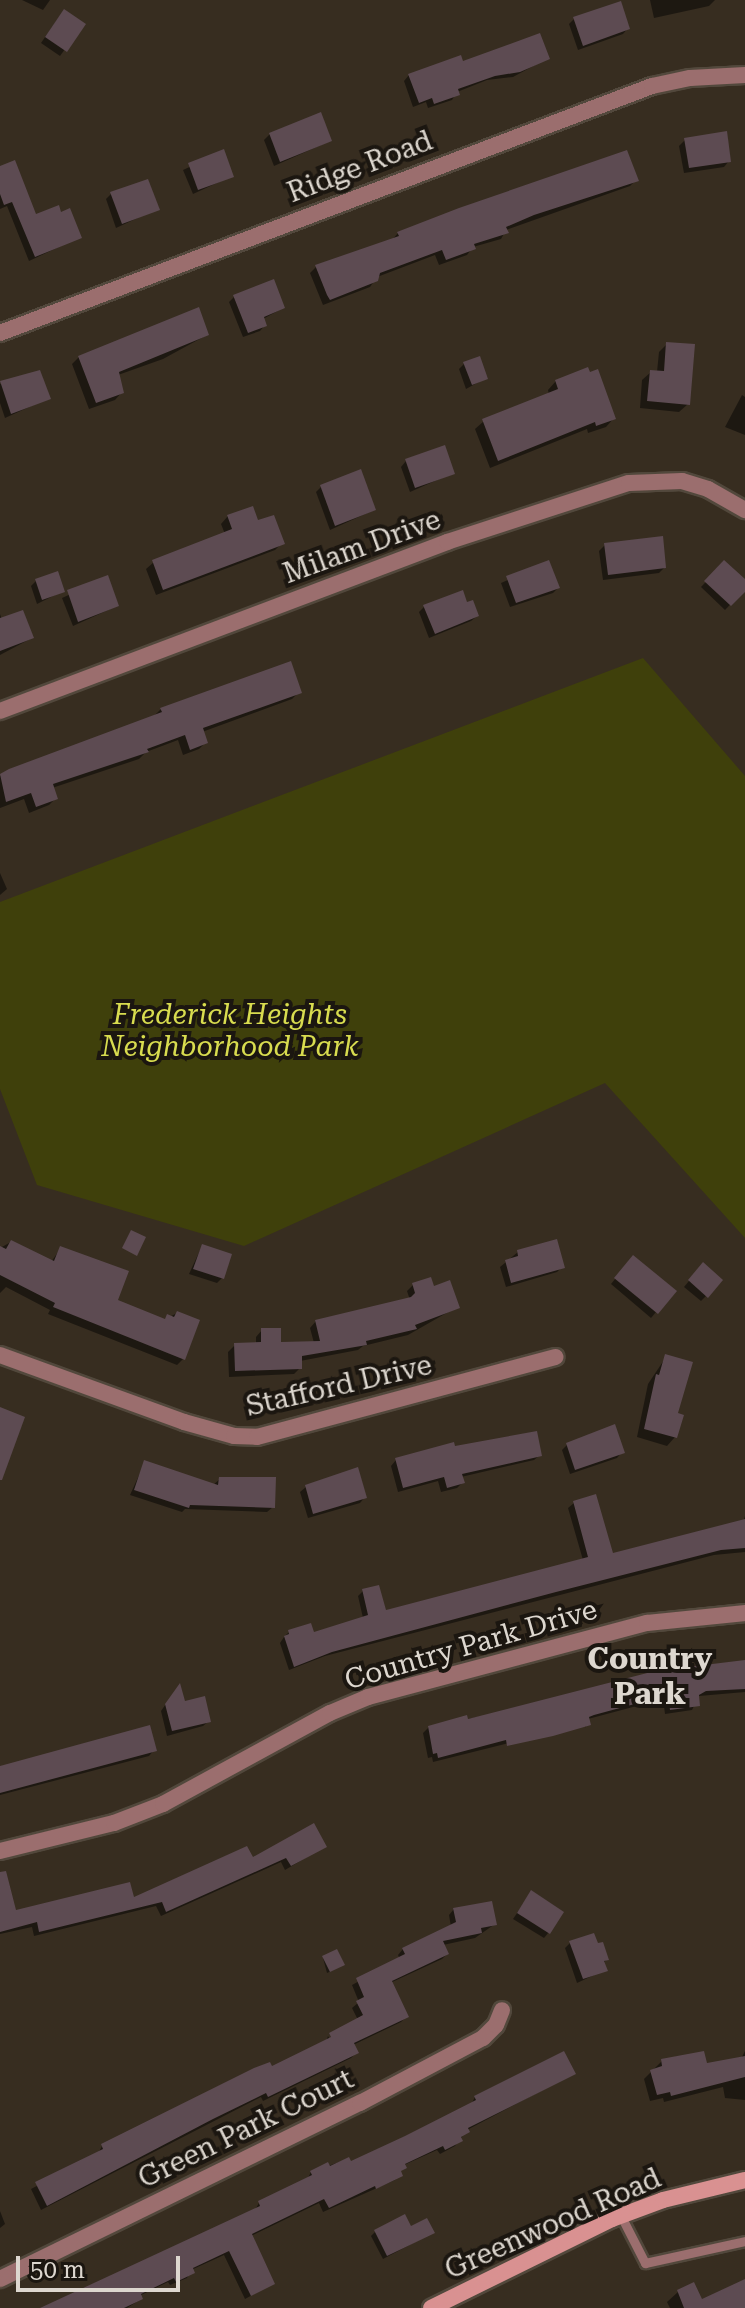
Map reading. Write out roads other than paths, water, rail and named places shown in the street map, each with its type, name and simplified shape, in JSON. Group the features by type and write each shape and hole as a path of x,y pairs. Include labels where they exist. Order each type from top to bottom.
{"main road":[{"name":"Greenwood Road","path":"442,2305 621,2216 663,2200 745,2180"}],"street":[{"name":"Ridge Road","path":"0,333 652,86 690,78 745,75"},
{"name":"Milam Drive","path":"0,711 447,542 629,483 682,481 708,489 745,510"},
{"name":"Stafford Drive","path":"0,1355 184,1422 234,1436 257,1437 555,1357"},
{"name":"Country Park Drive","path":"0,1851 114,1823 163,1804 330,1713 368,1697 647,1623 745,1613"},
{"name":"Green Park Court","path":"0,2279 360,2103 483,2038 496,2025 502,2010"}],"lane":[{"path":"621,2216 645,2263 745,2241"}],"district":[{"name":"Country Park","path":"650,1676"}],"park label":[{"name":"Frederick Heights Neighborhood Park","path":"230,1031"}]}
